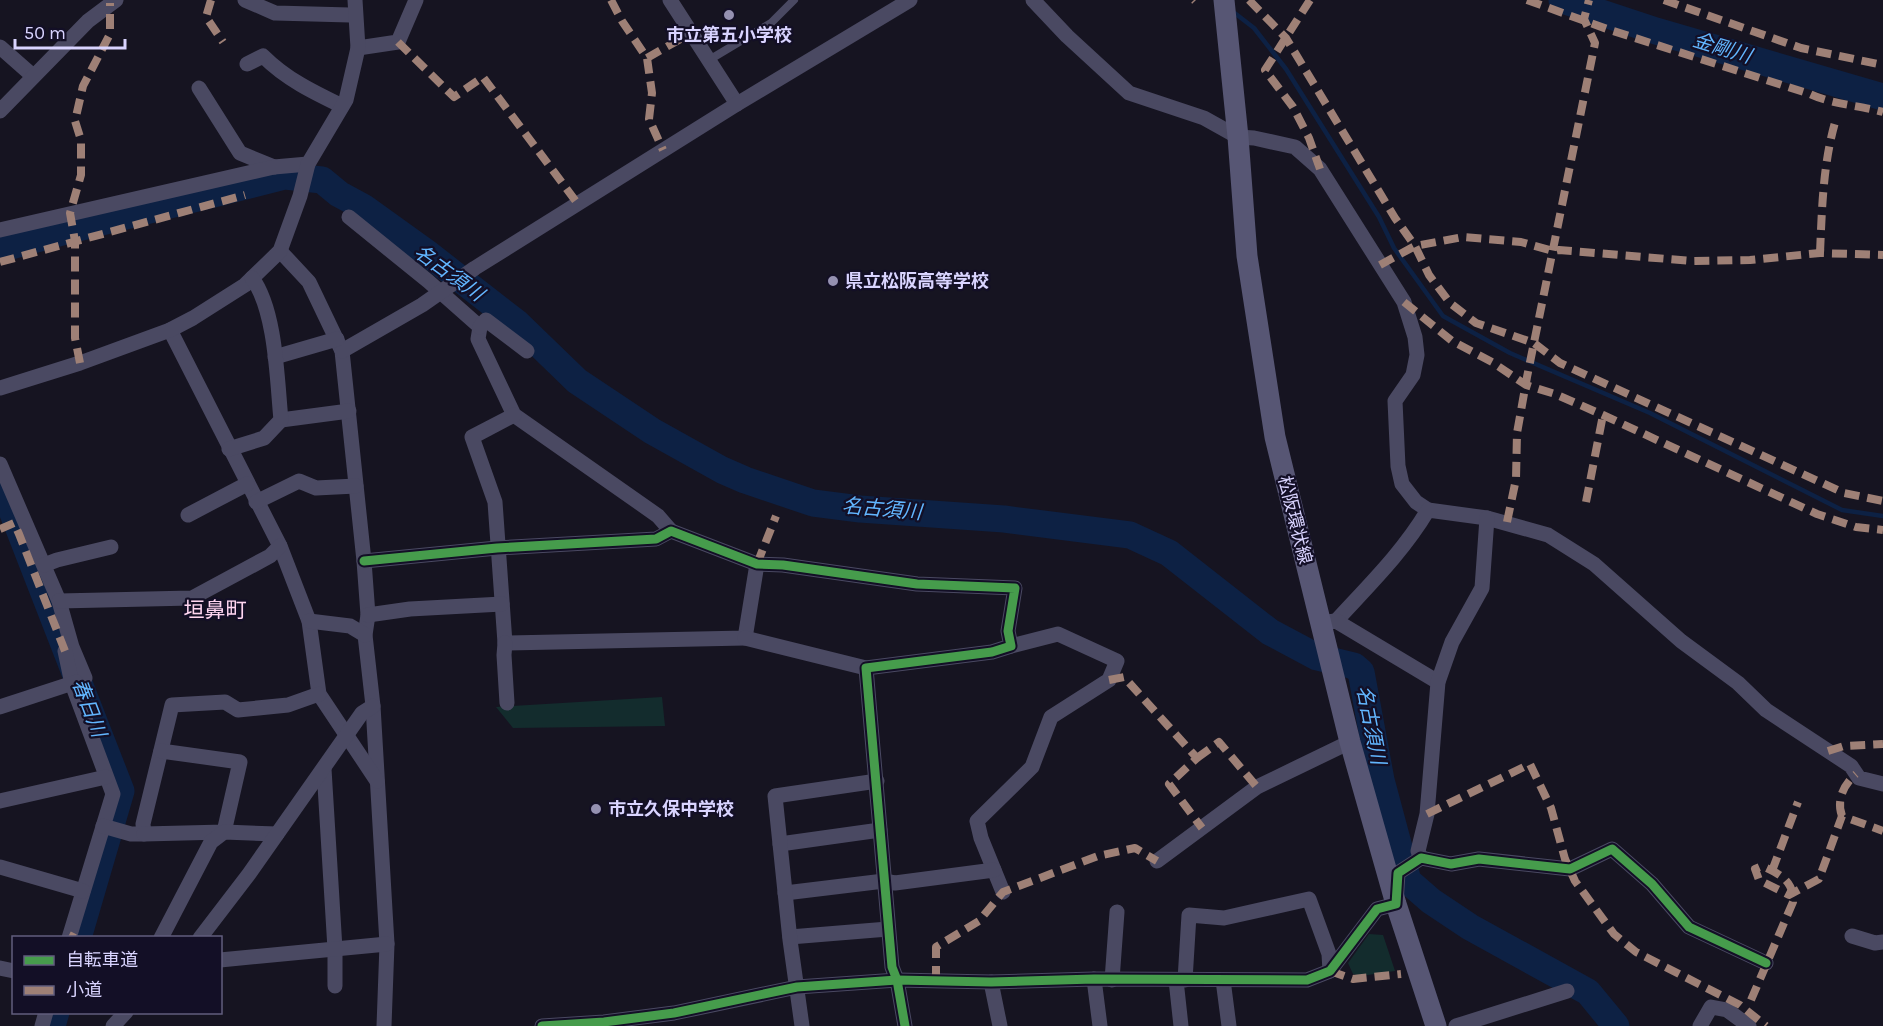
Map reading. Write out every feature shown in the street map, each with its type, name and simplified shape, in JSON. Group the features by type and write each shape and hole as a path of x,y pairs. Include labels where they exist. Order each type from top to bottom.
{"main road":[{"name":"松阪環状線","path":"1224,0 1247,256 1275,437 1327,626 1337,689 1350,742 1396,904 1436,1026"}],"street":[{"path":"0,388 80,363 170,330 245,285 280,251 300,196 308,164 346,100 358,48 353,7 274,13 245,0"},
{"path":"358,48 398,42 416,0"},
{"path":"670,0 737,104"},
{"path":"275,357 339,345 440,293 475,268 737,104 910,0"},
{"path":"1033,0 1067,36 1129,93 1204,118 1238,137 1295,147 1320,169 1404,302 1415,337 1417,355 1413,375 1395,401 1398,466 1402,484 1416,502 1428,510 1487,518 1548,535 1594,564 1681,641 1738,682 1766,710 1851,766 1859,778 1883,784"},
{"path":"0,111 88,21 111,1"},
{"path":"0,47 33,76"},
{"path":"246,64 263,56 299,86 342,106"},
{"path":"199,88 240,153 274,167"},
{"path":"0,230 274,167 308,164"},
{"path":"349,217 480,327"},
{"path":"280,251 309,282 339,345 349,411 368,615 365,635 374,706 387,945 384,1026"},
{"path":"252,278 259,287 271,329 281,420"},
{"path":"527,351 486,320 480,327 478,339 514,415 658,516 671,531 757,564 783,565 917,584 1015,588 1008,631 1011,646"},
{"path":"170,330 280,546 309,621 319,694 378,783"},
{"path":"229,449 264,438 281,420 349,411"},
{"path":"507,703 495,502 472,437 514,415"},
{"path":"0,465 59,602 72,647 85,678 0,707"},
{"path":"256,502 299,481 316,488 357,486"},
{"path":"188,515 247,484"},
{"path":"1428,510 1415,532 1394,559 1327,626 1438,682"},
{"path":"1420,858 1418,851 1427,814 1438,682 1452,642 1482,588 1487,518"},
{"path":"364,561 497,548 656,539 671,531"},
{"path":"59,602 192,598 270,556 280,546"},
{"path":"44,566 57,560 111,548"},
{"path":"746,638 757,564"},
{"path":"368,615 410,609 502,604"},
{"path":"309,621 350,626 365,635"},
{"path":"505,644 746,638 866,668 992,652 1058,634 1117,660 1109,680 1051,717 1032,767 976,821 1003,892"},
{"path":"65,651 112,794 70,936"},
{"path":"866,668 892,967 897,980 905,1026"},
{"path":"144,834 143,824 172,705 225,702 238,711 288,705 319,694"},
{"path":"201,936 324,769 362,712 374,706"},
{"path":"1157,861 1257,787 1350,742"},
{"path":"161,751 240,762 224,832 211,842 162,936"},
{"path":"324,769 335,949 335,986"},
{"path":"0,801 106,777"},
{"path":"802,1026 775,796 877,781"},
{"path":"103,826 131,834 224,832 277,834"},
{"path":"780,844 880,830"},
{"path":"542,1026 675,1020 797,987 897,980 991,982 1094,979 1307,980 1330,971 1377,909 1396,904 1398,873 1420,858 1451,864 1479,859 1570,869 1612,849 1652,884 1689,927 1766,963"},
{"path":"0,867 83,891"},
{"path":"785,893 884,881 895,884 994,870"},
{"path":"1181,1026 1180,980 1189,915 1224,918 1310,898 1329,954 1330,971"},
{"path":"1112,980 1117,912"},
{"path":"790,936 888,928"},
{"path":"1852,936 1875,943 1883,942"},
{"path":"222,960 387,945"},
{"path":"1094,979 1100,1026"},
{"path":"1223,980 1229,1026"},
{"path":"991,982 1000,1026"},
{"path":"1455,1026 1567,992"},
{"path":"1700,1026 1711,1007 1727,1010 1749,1026"},
{"path":"113,1026 124,1014"}],"lane":[{"path":"709,60 771,23 794,0"}],"green space":[{"path":"662,697 665,726 513,728 496,707"},
{"path":"1369,934 1383,935 1395,971 1361,976 1353,974 1348,963"}],"waterway":[{"name":"金剛川","path":"1562,0 1656,31 1883,97"},
{"path":"1232,11 1254,28 1286,69 1379,217 1394,248 1443,316 1510,353 1650,413 1842,510 1883,516"},
{"name":"名古須川","path":"0,249 285,176 322,180 427,253 517,323 577,381 652,431 722,470 813,503 860,509 1004,519 1130,535 1169,553 1270,632 1317,657 1354,666 1361,672 1381,780 1408,881 1431,901 1470,927 1588,992 1616,1026"},
{"name":"春日川","path":"5,493 121,791 79,936"},
{"name":"春日川","path":"52,1026 55,1014"}],"marked path":[{"path":"211,0 206,17 223,42"},
{"path":"611,0 647,58 652,93 649,119 663,150"},
{"path":"1249,0 1286,38 1395,218 1415,246 1429,275 1450,303 1476,323 1534,343 1560,363 1844,493 1883,501"},
{"path":"1310,0 1265,70 1293,107 1309,138 1320,169"},
{"path":"1527,0 1607,29 1819,98 1883,112"},
{"path":"1507,522 1516,479 1517,433 1527,377 1595,43 1584,19 1589,0"},
{"path":"1664,0 1801,48 1883,65"},
{"path":"80,363 75,338 75,241 70,213 81,175 81,140 75,121 83,86 110,34 110,3"},
{"path":"647,58 691,33"},
{"path":"398,42 454,97 483,77 578,204"},
{"path":"1820,253 1826,169 1836,119"},
{"path":"0,262 245,195"},
{"path":"1380,265 1415,246 1463,237 1521,242 1553,251 1692,261 1750,260 1820,253 1883,255"},
{"path":"1404,302 1452,341 1492,362 1526,385 1555,394 1603,415 1817,514 1856,527 1883,530"},
{"path":"1586,502 1603,415"},
{"path":"757,564 776,516"},
{"path":"0,529 14,523 65,651"},
{"path":"1109,680 1124,677 1197,758 1169,784 1202,828"},
{"path":"1197,758 1219,742 1257,787"},
{"path":"1828,751 1844,746 1883,744"},
{"path":"1427,814 1530,764 1551,808 1565,859 1575,881 1614,934 1636,952 1740,1005 1766,1026"},
{"path":"1842,816 1840,810 1842,793 1856,774"},
{"path":"1772,871 1798,802"},
{"path":"1751,1000 1793,902 1793,895 1791,889 1785,879 1762,866 1755,869 1759,880 1789,895 1819,879 1842,816 1883,831"},
{"path":"936,981 936,947 979,921 1003,892 1098,856 1135,848 1157,861"},
{"path":"1330,971 1353,979 1401,974"}],"cycle path":[{"path":"364,561 497,548 656,539 671,531 757,564 783,565 917,584 1015,588 1008,631 1011,646 992,652 866,668 892,967 897,980 905,1026"},
{"path":"542,1026 604,1022 674,1013 797,987 897,980 991,982 1094,979 1307,980 1330,971 1377,909 1396,904 1398,873 1421,858 1451,864 1479,859 1570,869 1612,849 1652,884 1689,927 1766,963"}],"place":[{"name":"市立第五小学校","path":"729,15"},
{"name":"県立松阪高等学校","path":"833,281"},
{"name":"市立久保中学校","path":"596,809"}],"district":[{"name":"垣鼻町","path":"215,610"}]}
